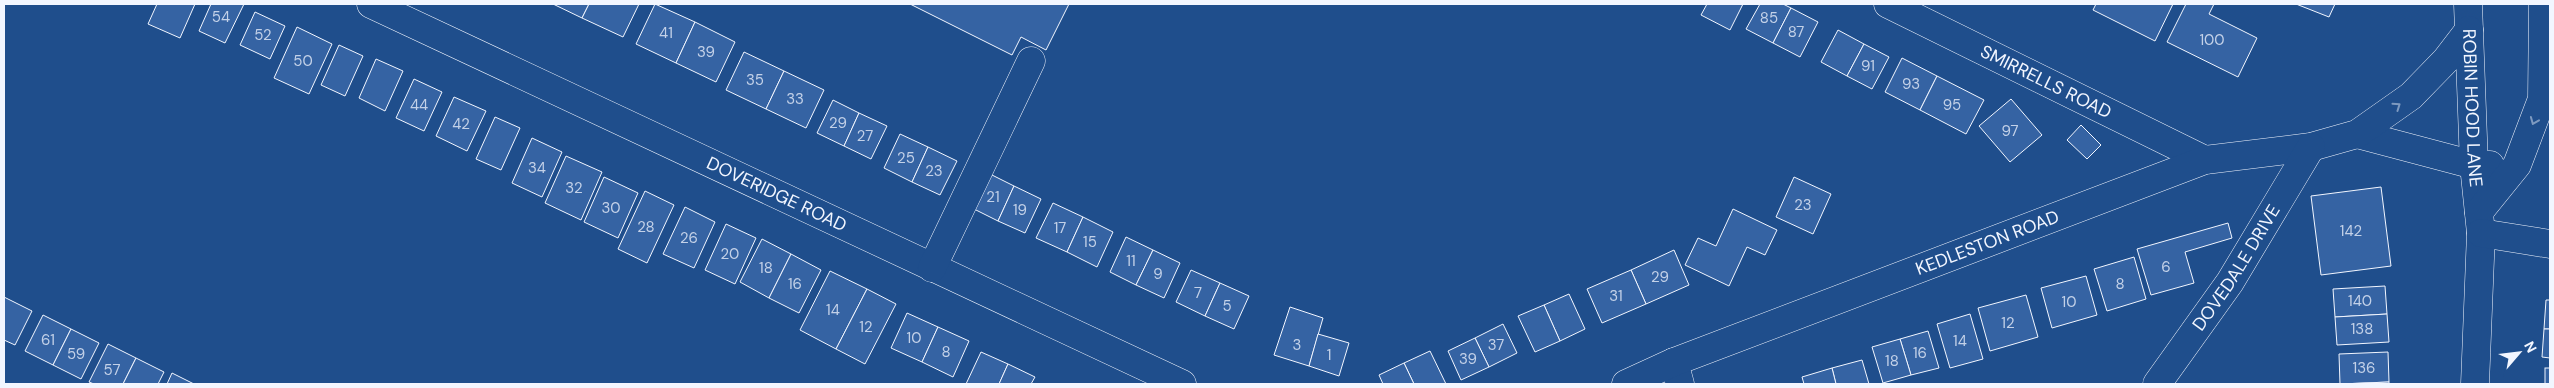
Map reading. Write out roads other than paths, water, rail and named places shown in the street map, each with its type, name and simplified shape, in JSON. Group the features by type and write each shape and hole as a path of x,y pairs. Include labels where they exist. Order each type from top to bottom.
{"street":[{"name":"DOVERIDGE ROAD","path":"371,4 1182,384"},
{"name":"SMIRRELLS ROAD","path":"1888,4 2205,160"},
{"name":"ROBIN HOOD LANE","path":"2480,223 2517,165 2542,100 2543,4"},
{"name":"KEDLESTON ROAD","path":"1626,384 1677,373 2205,160 2311,147 2357,134 2411,96 2446,60 2468,17"},
{"name":"ROBIN HOOD LANE","path":"2468,17 2474,165 2480,223 2475,384"},
{"path":"932,268 1031,61"},
{"path":"2357,134 2474,165 2517,165"},
{"name":"DOVEDALE DRIVE","path":"2157,384 2230,282 2311,147"},
{"path":"2480,223 2550,244"}]}
